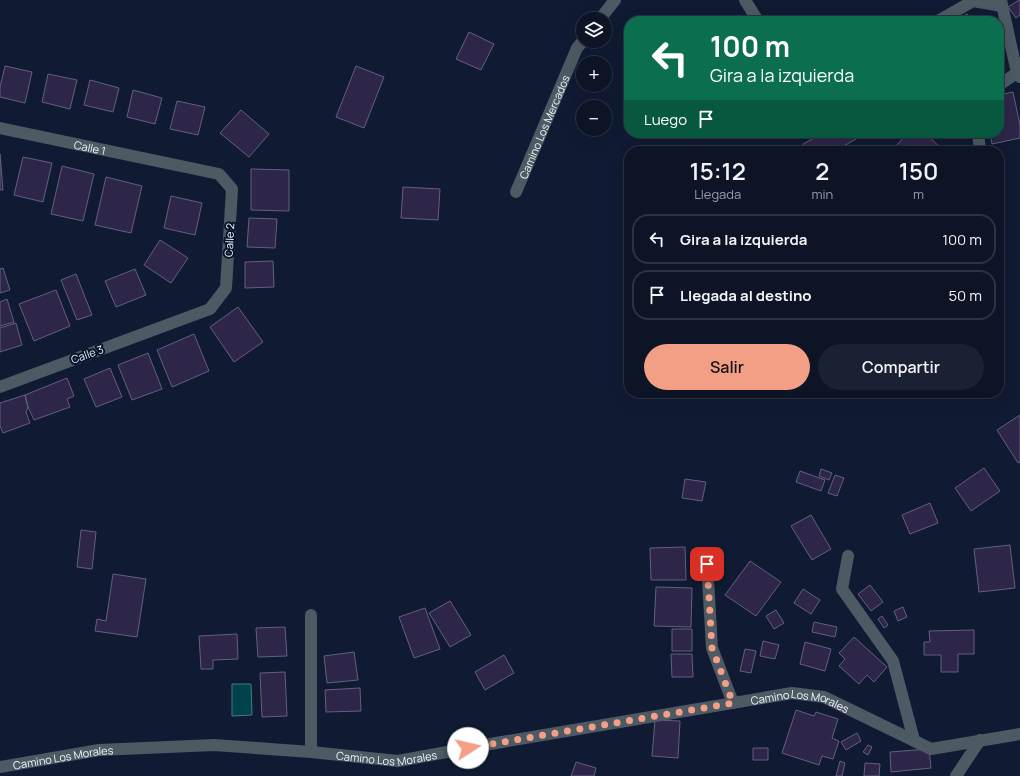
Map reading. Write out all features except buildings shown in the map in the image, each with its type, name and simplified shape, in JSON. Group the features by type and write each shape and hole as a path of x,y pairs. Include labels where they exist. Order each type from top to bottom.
{"street":[{"path":"606,12 615,0"},
{"path":"745,0 755,16"},
{"path":"947,16 973,1 1001,3 1018,75 1004,82"},
{"name":"Camino Los Mercados","path":"516,192 577,48"},
{"name":"Calle 1","path":"0,128 180,166"},
{"name":"Calle 2","path":"175,322 210,309 226,288 232,189 219,174 180,166"},
{"name":"Calle 3","path":"0,387 175,322"},
{"path":"848,556 842,588 893,661 914,740"},
{"path":"707,564 712,648 733,703"},
{"path":"311,615 311,752"},
{"name":"Camino Los Morales","path":"0,768 99,750 214,745 311,752 398,761 792,693 824,697 931,749 1020,734"},
{"path":"956,776 980,740"}],"shaded area":[{"path":"232,684 251,684 252,715 232,716"}],"route":[{"path":"468,748 733,703 712,648 707,564"}]}
